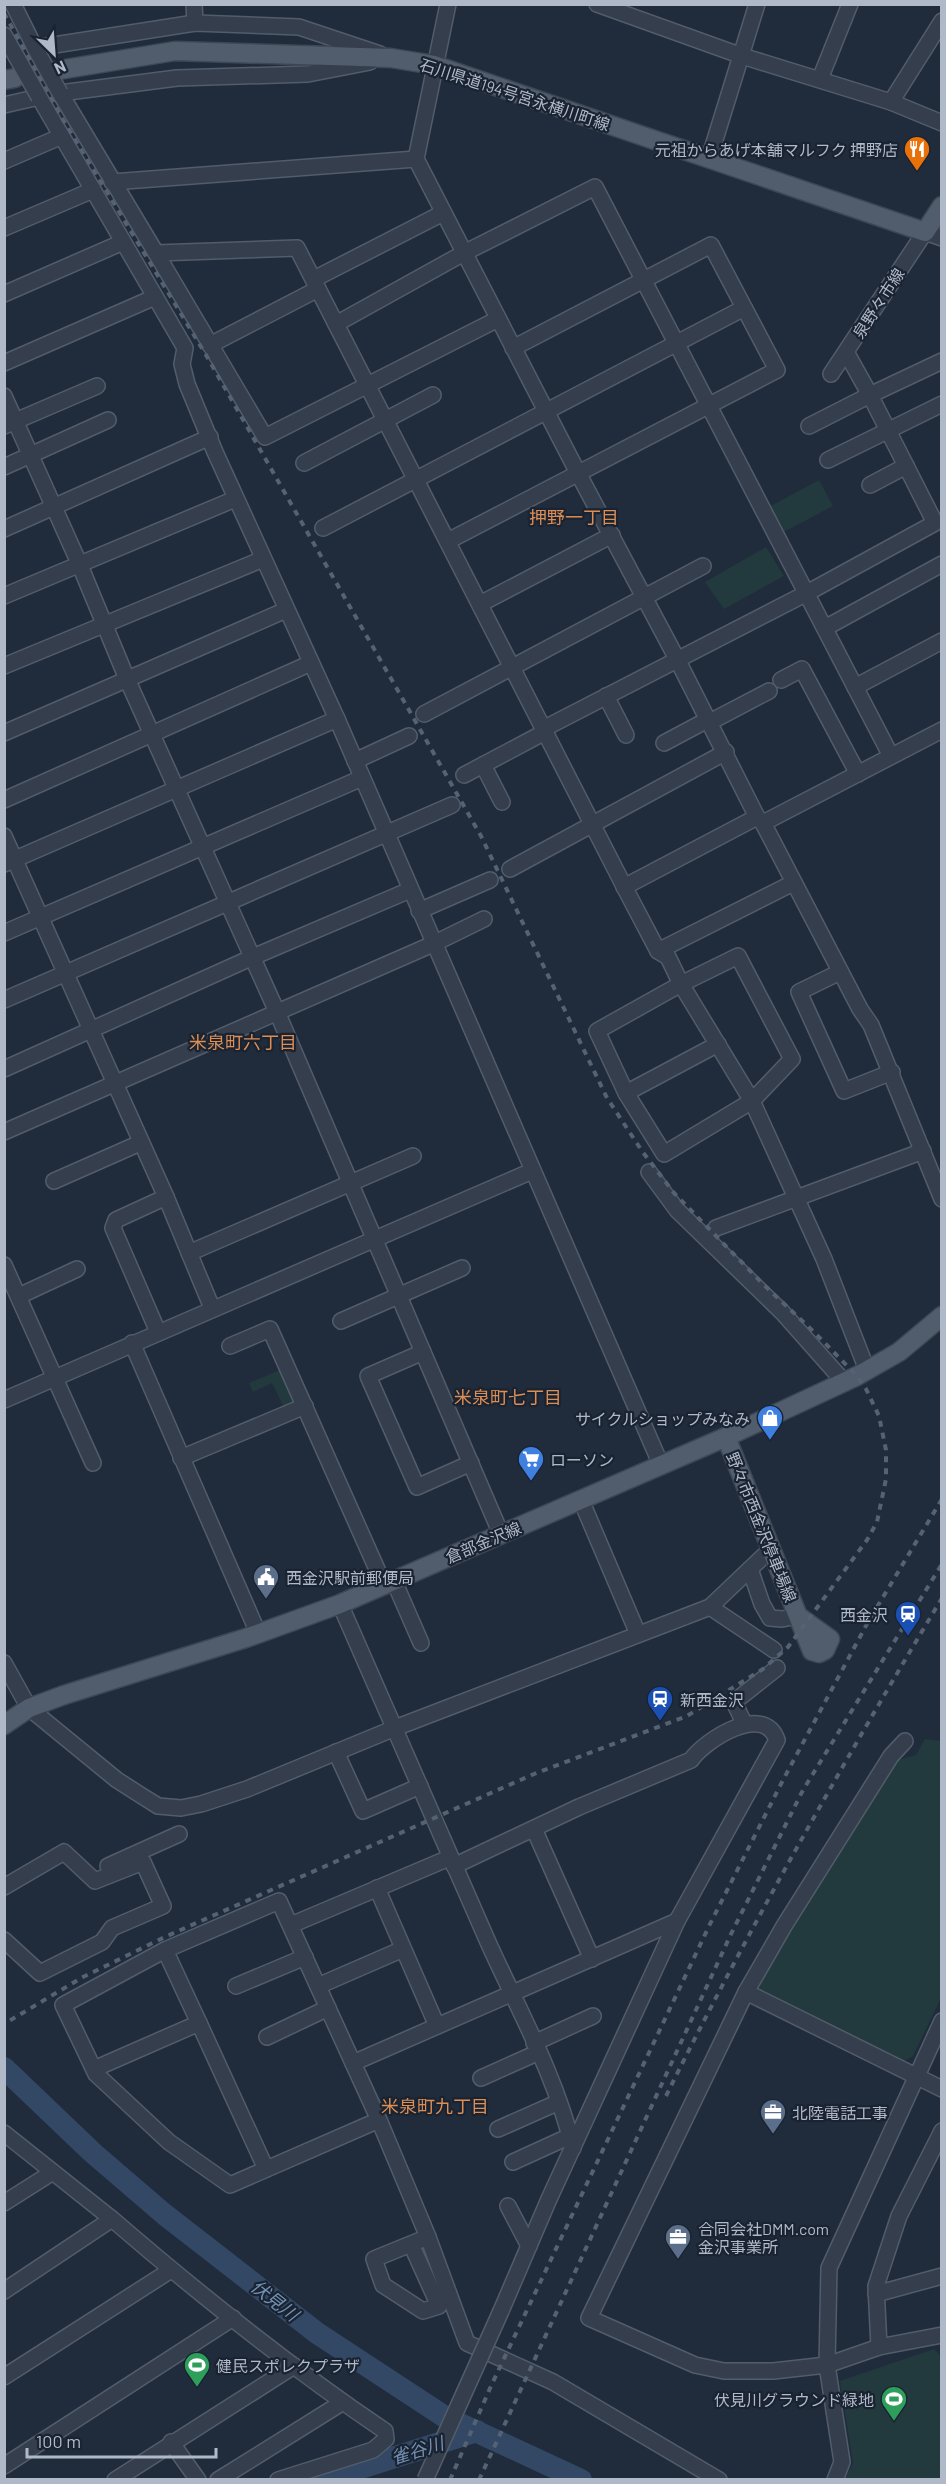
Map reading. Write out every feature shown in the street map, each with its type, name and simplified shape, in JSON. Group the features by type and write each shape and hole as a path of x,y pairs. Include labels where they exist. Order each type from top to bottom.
{"main road":[{"name":"石川県道194号宮永横川町線","path":"59,70 175,51 391,58 434,64 933,235"},
{"path":"933,235 942,206"},
{"name":"倉部金沢線","path":"4,1725 29,1708 64,1695 258,1633 340,1604 726,1437 845,1383 899,1352 942,1316"},
{"name":"野々市西金沢停車場線","path":"726,1437 798,1616"}],"street":[{"path":"13,4 60,93 265,437 498,319"},
{"path":"194,4 195,23"},
{"path":"448,4 416,159 546,412 678,659 792,883 860,1009 872,1025 942,1199"},
{"path":"597,4 742,56 891,102 942,123"},
{"path":"709,159 757,4"},
{"path":"820,80 850,4"},
{"path":"891,102 942,21"},
{"path":"35,48 195,23 299,27 391,58"},
{"path":"4,35 11,52 185,348 182,364 187,384 235,499 337,719 661,1465"},
{"path":"60,93 177,78 308,74 391,58"},
{"path":"4,105 39,97"},
{"path":"4,162 62,136"},
{"path":"112,182 416,159"},
{"path":"336,324 464,253 595,187 891,756"},
{"path":"4,228 93,190"},
{"path":"210,345 443,213"},
{"name":"泉野々市線","path":"831,374 933,235"},
{"path":"4,294 123,242"},
{"path":"448,541 777,370 711,245 513,348"},
{"path":"156,254 297,248 624,888 658,951 668,957 681,984 752,1101 824,1259 867,1370"},
{"path":"4,363 155,297"},
{"path":"323,528 744,308"},
{"path":"464,775 606,696 939,526 846,352"},
{"path":"809,426 942,361"},
{"path":"10,424 97,386"},
{"path":"304,463 433,395"},
{"path":"4,396 10,424 30,456 79,563 127,679 154,735 352,1183 501,1534"},
{"path":"828,459 942,404"},
{"path":"4,466 108,420"},
{"path":"4,529 210,437"},
{"path":"870,485 906,466"},
{"path":"4,596 235,499"},
{"path":"480,604 612,535"},
{"path":"4,666 263,559"},
{"path":"825,628 942,564"},
{"path":"424,714 703,567"},
{"path":"4,733 286,610"},
{"path":"855,687 942,641"},
{"path":"4,800 311,663"},
{"path":"781,680 802,669 858,774"},
{"path":"664,743 769,691"},
{"path":"606,696 626,735"},
{"path":"10,862 337,719"},
{"path":"624,888 858,774 942,730"},
{"path":"355,761 409,736"},
{"path":"510,869 726,752"},
{"path":"483,765 502,802"},
{"path":"4,933 362,778"},
{"path":"4,1000 452,805"},
{"path":"4,836 10,862 66,973 212,1308"},
{"path":"419,911 489,880"},
{"path":"658,951 792,883"},
{"path":"4,1069 253,957 410,890"},
{"path":"4,1132 484,920"},
{"path":"738,956 792,1059 752,1101 663,1154 626,1093 597,1031 681,984 738,956"},
{"path":"840,972 799,992 844,1091 892,1072"},
{"path":"626,1093 718,1044"},
{"path":"54,1181 140,1143"},
{"path":"717,1228 923,1151"},
{"path":"189,1253 412,1156"},
{"path":"4,1400 532,1171"},
{"path":"649,1172 677,1210 783,1313 845,1383"},
{"path":"158,1332 113,1228 116,1220 165,1197"},
{"path":"4,1265 93,1463"},
{"path":"341,1321 462,1268"},
{"path":"19,1296 77,1269"},
{"path":"230,1346 270,1329 389,1583 422,1643"},
{"path":"132,1343 258,1633"},
{"path":"423,1352 368,1376 417,1487 471,1463"},
{"path":"181,1458 305,1406"},
{"path":"580,1500 638,1634"},
{"path":"4,1663 29,1708 117,1780 158,1806 167,1808 201,1804 710,1607 771,1549"},
{"path":"750,1569 762,1604 770,1618 782,1619 798,1616"},
{"path":"340,1604 452,1862 537,2047 560,2102 572,2142"},
{"path":"710,1607 774,1650"},
{"path":"744,1723 734,1702 777,1668"},
{"path":"291,1925 377,1888 452,1862 534,1829 691,1760 697,1751 744,1723 766,1725 774,1731 777,1740 677,1921 572,2142 501,2311 425,2480"},
{"path":"905,1741 891,1756 784,1926 746,1992 589,2318 695,2365 714,2369 773,2372 827,2365 879,2347 942,2335"},
{"path":"336,1752 363,1811 420,1786"},
{"path":"534,1829 592,1959"},
{"path":"95,1881 104,1868 178,1834"},
{"path":"4,1887 64,1852 95,1881"},
{"path":"4,1940 40,1973 102,1942 112,1928 163,1906 143,1862 95,1881"},
{"path":"377,1888 437,2026"},
{"path":"379,2120 230,2185 169,2142 96,2074 63,2006 165,1950 279,1901 379,2120 428,2237 467,2343 553,2382 719,2480"},
{"path":"353,2063 677,1921"},
{"path":"318,1986 403,1949"},
{"path":"165,1950 266,2169"},
{"path":"236,1986 305,1957"},
{"path":"746,1992 942,2089"},
{"path":"267,2037 328,2008"},
{"path":"481,2078 593,2016"},
{"path":"835,2480 842,2462 827,2365 829,2268 914,2076 942,2021"},
{"path":"94,2069 199,2023"},
{"path":"498,2129 560,2102"},
{"path":"879,2347 876,2286 899,2216 942,2131"},
{"path":"4,2133 112,2219 171,2270 294,2366 385,2431 386,2439 373,2450 278,2480"},
{"path":"513,2162 572,2142"},
{"path":"4,2203 52,2172"},
{"path":"508,2206 529,2246"},
{"path":"4,2291 112,2219"},
{"path":"411,2244 438,2306 423,2311 383,2285 374,2259 428,2237"},
{"path":"4,2377 171,2270"},
{"path":"876,2294 942,2276"},
{"path":"4,2466 233,2318"},
{"path":"115,2480 171,2442 294,2366"},
{"path":"218,2480 343,2402"},
{"path":"171,2442 198,2480"}],"green space":[{"path":"819,480 833,506 780,534 767,508"},
{"path":"766,547 784,576 724,609 705,582"},
{"path":"282,1369 296,1400 294,1406 285,1410 272,1383 253,1392 249,1383"},
{"path":"925,1739 941,1741 941,1998 913,2056 902,2062 761,1992 759,1983 894,1761 916,1755"},
{"name":"伏見川グラウンド緑地","path":"934,2349 941,2357 941,2479 845,2479 853,2463 840,2381"}],"waterway":[{"name":"伏見川","path":"4,2068 93,2153 164,2214 317,2333 445,2417 581,2480"},
{"name":"雀谷川","path":"323,2480 477,2431"}],"railway":[{"path":"4,13 62,118 206,355 481,836 607,1098 642,1151 674,1193 857,1376 879,1416 886,1450 886,1479 877,1522 867,1540 788,1647 763,1669 687,1716 534,1774 167,1936 83,1977 4,2024"},
{"path":"450,2480 491,2386 710,1924 783,1780 868,1622 942,1499"},
{"path":"479,2480 731,1934 803,1790 942,1564"},
{"path":"666,2096 799,1844 942,1598"}],"place":[{"name":"元祖からあげ本舗マルフク 押野店","path":"917,172"},
{"name":"サイクルショップみなみ","path":"770,1441"},
{"name":"ローソン","path":"531,1482"},
{"name":"西金沢駅前郵便局","path":"266,1600"},
{"name":"西金沢","path":"908,1637"},
{"name":"新西金沢","path":"660,1722"},
{"name":"北陸電話工事","path":"773,2135"},
{"name":"合同会社DMM.com 金沢事業所","path":"678,2260"},
{"name":"健民スポレクプラザ","path":"197,2388"},
{"name":"伏見川グラウンド緑地","path":"894,2422"}],"district":[{"name":"押野一丁目","path":"574,517"},
{"name":"米泉町六丁目","path":"243,1042"},
{"name":"米泉町七丁目","path":"508,1397"},
{"name":"米泉町九丁目","path":"435,2106"}]}
